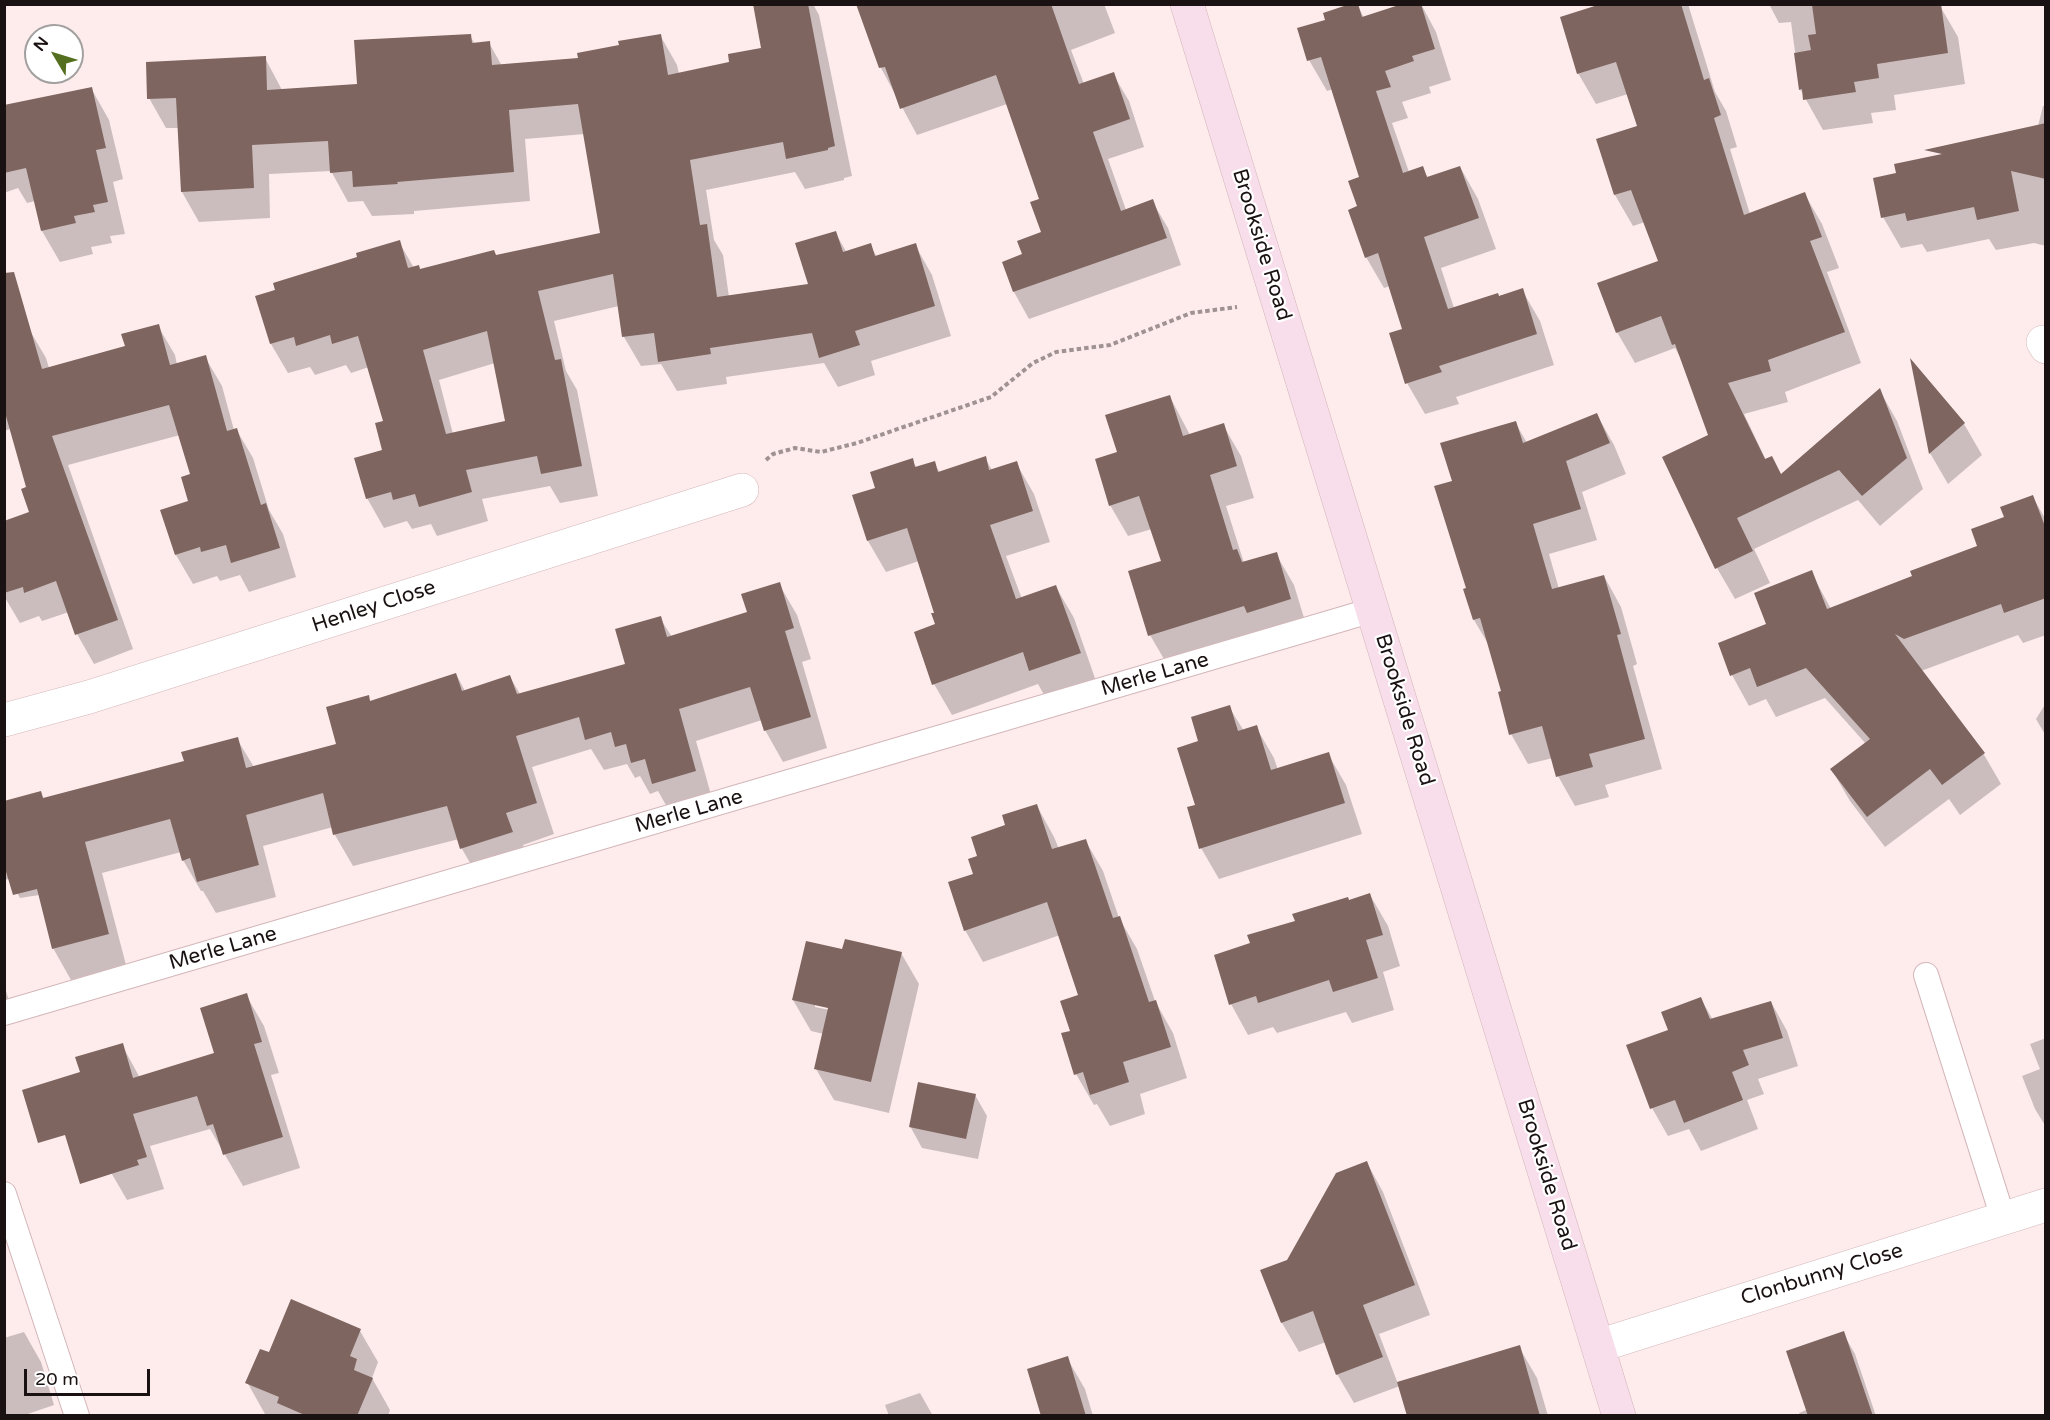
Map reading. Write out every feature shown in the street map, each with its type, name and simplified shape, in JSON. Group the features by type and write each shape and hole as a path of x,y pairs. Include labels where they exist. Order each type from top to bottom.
{"street":[{"name":"Brookside Road","path":"1187,4 1619,1416"},
{"name":"Henley Close","path":"4,720 111,690 742,490"},
{"name":"Clonbunny Close","path":"1598,1346 2046,1205"}],"lane":[{"name":"Merle Lane","path":"4,1013 1373,610"},
{"path":"1926,975 2003,1218"},
{"path":"4,1194 77,1416"}],"path":[{"path":"763,463 774,454 795,448 821,452 857,442 991,397 1033,363 1056,352 1110,345 1191,313 1237,307"}],"building":[{"path":"753,4 808,4 835,146 828,150 786,159 783,142 690,160 700,225 707,224 717,297 808,284 795,243 836,231 843,252 871,243 875,256 916,243 935,306 855,331 860,345 819,358 812,333 710,348 711,354 658,362 654,333 622,337 613,274 538,291 555,360 561,359 582,466 541,474 537,456 466,470 472,492 419,507 415,494 393,500 391,492 366,499 354,458 382,450 375,423 383,421 358,336 332,344 330,335 296,346 294,337 270,344 255,296 275,290 273,283 357,257 356,253 400,240 408,268 419,265 420,269 494,250 496,255 600,233 578,104 509,110 514,172 353,187 352,171 330,173 328,141 252,145 254,188 181,192 176,98 147,99 146,62 266,56 267,90 357,84 354,40 471,34 472,43 490,41 492,65 578,58 577,53 619,45 618,41 661,34 668,75 729,62 728,54 761,48","holes":["487,331 505,421 446,434 423,350"]},
{"path":"856,4 1051,4 1079,84 1114,72 1130,119 1093,132 1121,211 1153,199 1167,238 1013,292 1002,262 1022,254 1017,241 1041,232 1030,202 1039,199 996,75 900,109 885,67 879,68"},
{"path":"1350,4 1358,4 1362,17 1402,4 1421,4 1435,49 1412,56 1414,61 1385,71 1391,87 1376,91 1403,173 1423,166 1427,177 1460,166 1479,218 1424,237 1448,309 1498,293 1499,296 1523,288 1537,334 1439,366 1442,372 1405,384 1389,333 1402,329 1378,253 1365,258 1348,210 1357,206 1348,181 1359,177 1321,57 1307,61 1297,28 1325,20 1323,13"},
{"path":"1601,4 1681,4 1704,80 1709,78 1721,115 1714,118 1744,215 1805,192 1822,237 1810,241 1845,332 1768,360 1771,371 1728,383 1765,459 1772,456 1781,474 1880,388 1907,458 1862,496 1839,470 1737,518 1753,551 1715,569 1662,457 1708,435 1675,344 1672,345 1661,316 1616,333 1597,283 1658,261 1631,190 1614,195 1596,139 1637,126 1616,62 1577,74 1560,17"},
{"path":"1941,4 1948,53 1877,64 1879,78 1854,82 1856,92 1803,100 1802,89 1799,90 1794,53 1811,50 1808,35 1816,34 1812,5"},
{"path":"92,87 106,148 96,150 108,202 93,205 95,212 74,216 76,223 41,231 26,168 4,173 4,105"},
{"path":"2046,123 2046,179 2011,171 2019,211 1977,220 1974,207 1907,221 1905,213 1881,218 1873,178 1896,173 1894,164 1942,154 1924,150"},
{"path":"14,272 42,369 125,346 121,334 159,324 170,365 206,355 227,431 237,428 261,505 266,503 280,548 231,563 226,545 201,552 200,547 175,555 160,510 188,501 181,477 190,474 169,405 52,436 118,620 75,635 56,581 24,593 23,587 4,593 4,521 29,512 21,489 26,487 4,409 4,273"},
{"path":"1910,358 1965,423 1929,454"},
{"path":"1170,395 1183,436 1224,423 1237,466 1210,475 1233,550 1237,549 1242,562 1277,552 1291,599 1247,613 1244,606 1148,636 1128,571 1161,561 1139,496 1109,506 1095,459 1117,452 1105,415"},
{"path":"1597,413 1610,443 1566,461 1581,509 1533,524 1552,589 1604,575 1621,634 1617,635 1645,739 1589,754 1593,767 1556,777 1542,726 1509,735 1498,692 1501,691 1480,618 1473,620 1463,589 1466,588 1434,486 1452,481 1440,443 1516,421 1523,443"},
{"path":"986,456 989,470 1017,461 1033,511 990,525 1016,599 1056,585 1081,653 1029,671 1023,652 932,685 914,632 935,624 931,613 934,613 907,528 867,541 852,495 875,488 870,472 913,458 915,467 935,461 938,472"},
{"path":"2033,495 2046,529 2046,598 2004,613 2001,604 1904,639 1895,634 1985,753 1942,785 1930,769 1867,817 1830,769 1870,739 1806,668 1757,687 1750,668 1730,676 1718,643 1766,624 1754,593 1812,570 1827,609 1912,576 1910,571 1977,546 1971,529 2004,517 2000,507"},
{"path":"780,582 794,628 785,631 811,717 764,731 750,687 679,709 696,771 652,784 645,759 631,763 626,744 615,747 611,732 585,740 579,717 516,736 537,803 506,813 513,832 460,849 447,806 333,835 323,793 246,815 259,865 197,882 190,858 182,861 170,819 85,842 109,934 52,949 37,889 13,895 4,865 4,801 41,791 43,798 184,761 181,752 238,737 246,768 336,744 326,707 369,695 370,701 456,673 462,691 510,675 517,694 625,664 615,629 661,616 667,637 747,612 741,594"},
{"path":"1230,705 1238,731 1257,725 1271,770 1329,752 1345,803 1199,849 1187,807 1195,805 1177,748 1198,741 1191,717"},
{"path":"1037,804 1052,849 1086,839 1113,918 1120,916 1149,1002 1156,1000 1171,1047 1123,1062 1129,1082 1090,1095 1083,1072 1074,1075 1061,1033 1070,1031 1060,1001 1078,995 1047,902 964,931 948,882 973,874 968,859 977,856 971,837 1005,825 1002,815"},
{"path":"1370,893 1383,935 1366,940 1378,978 1333,992 1329,980 1258,1003 1256,996 1229,1005 1214,955 1250,943 1247,935 1295,921 1292,914 1348,897 1349,900"},
{"path":"845,939 902,952 871,1082 814,1069 828,1008 792,1000 806,941 842,949"},
{"path":"247,993 262,1042 254,1044 283,1137 223,1155 213,1124 207,1126 197,1096 133,1114 147,1157 137,1160 139,1165 80,1184 65,1135 38,1143 22,1090 80,1072 75,1057 123,1043 133,1078 214,1053 200,1008"},
{"path":"1701,997 1710,1019 1771,1001 1783,1038 1743,1050 1749,1065 1732,1072 1743,1100 1684,1123 1675,1100 1650,1109 1626,1045 1668,1030 1661,1012"},
{"path":"918,1082 976,1094 966,1139 909,1127"},
{"path":"1367,1161 1415,1285 1363,1305 1383,1357 1336,1375 1313,1311 1281,1323 1260,1270 1287,1260 1336,1173"},
{"path":"291,1299 361,1329 350,1356 357,1359 354,1370 373,1378 357,1416 307,1416 277,1403 279,1397 245,1383 260,1349 269,1352"},
{"path":"1844,1331 1873,1416 1808,1416 1786,1351"},
{"path":"1520,1345 1540,1416 1407,1416 1397,1382"},
{"path":"1068,1356 1086,1416 1041,1416 1027,1369"}]}
